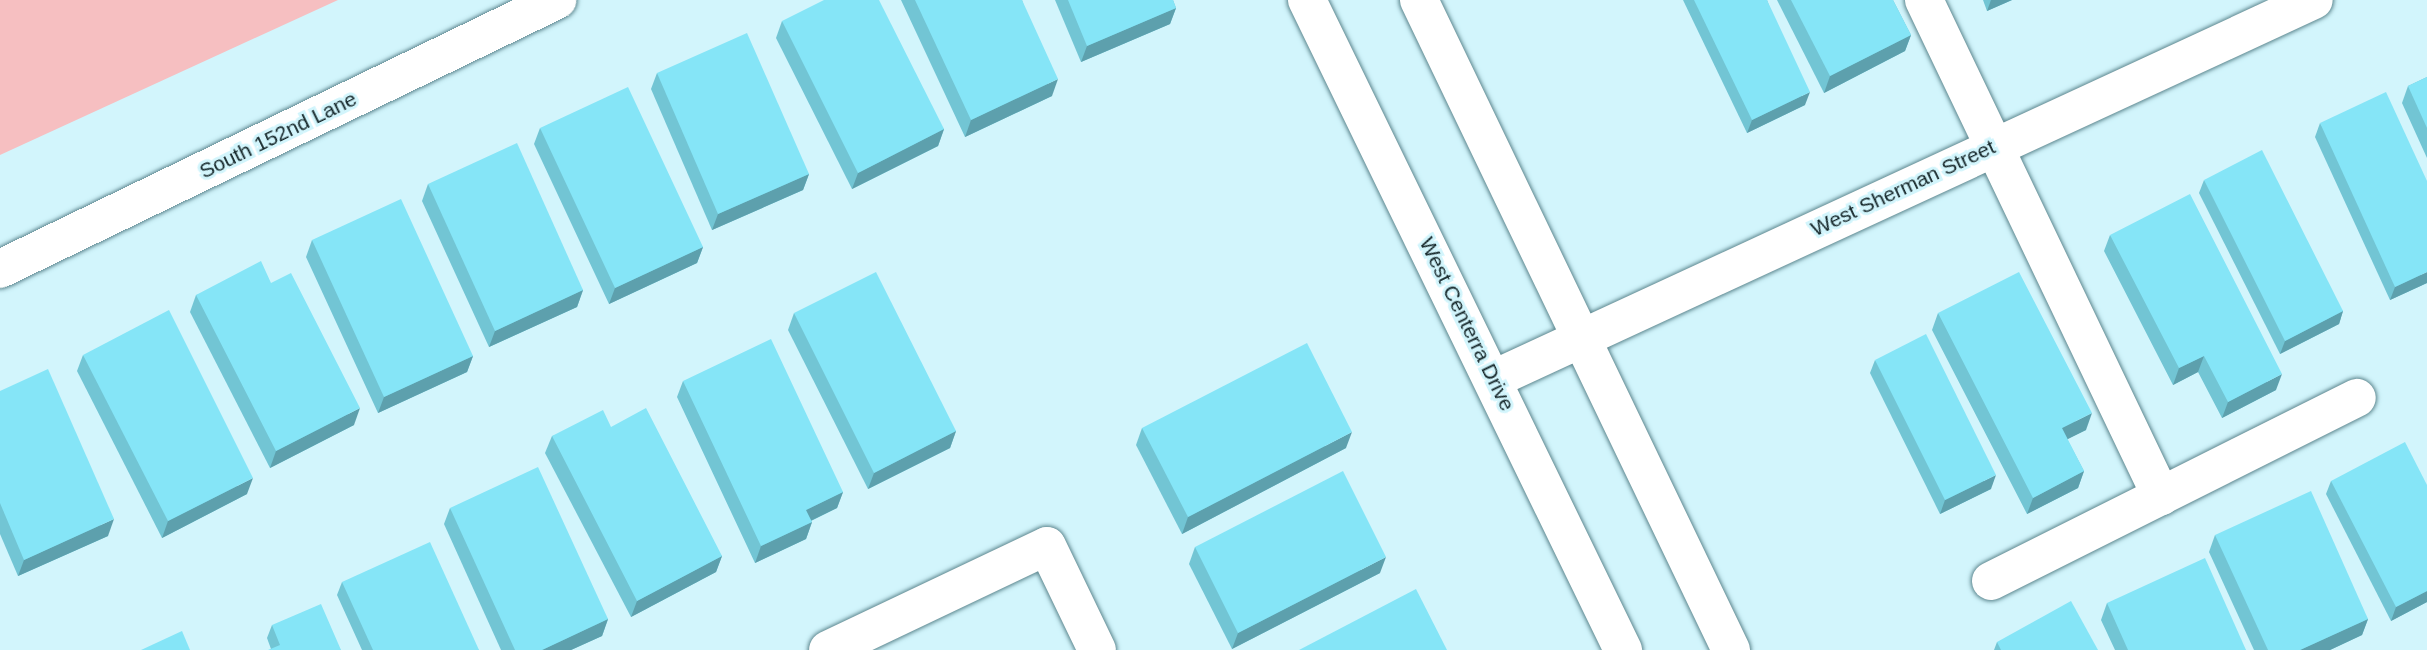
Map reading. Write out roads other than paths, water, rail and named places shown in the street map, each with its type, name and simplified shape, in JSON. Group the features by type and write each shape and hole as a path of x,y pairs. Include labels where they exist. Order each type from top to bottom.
{"street":[{"name":"South 152nd Lane","path":"0,269 556,0"},
{"name":"West Centerra Drive","path":"1307,0 1494,379 1623,650"},
{"path":"1419,0 1731,650"},
{"path":"1924,0 1992,148 2161,496"},
{"name":"West Sherman Street","path":"1494,379 2314,0"},
{"path":"1991,581 2357,398"},
{"path":"828,650 1047,546 1097,650"}]}
